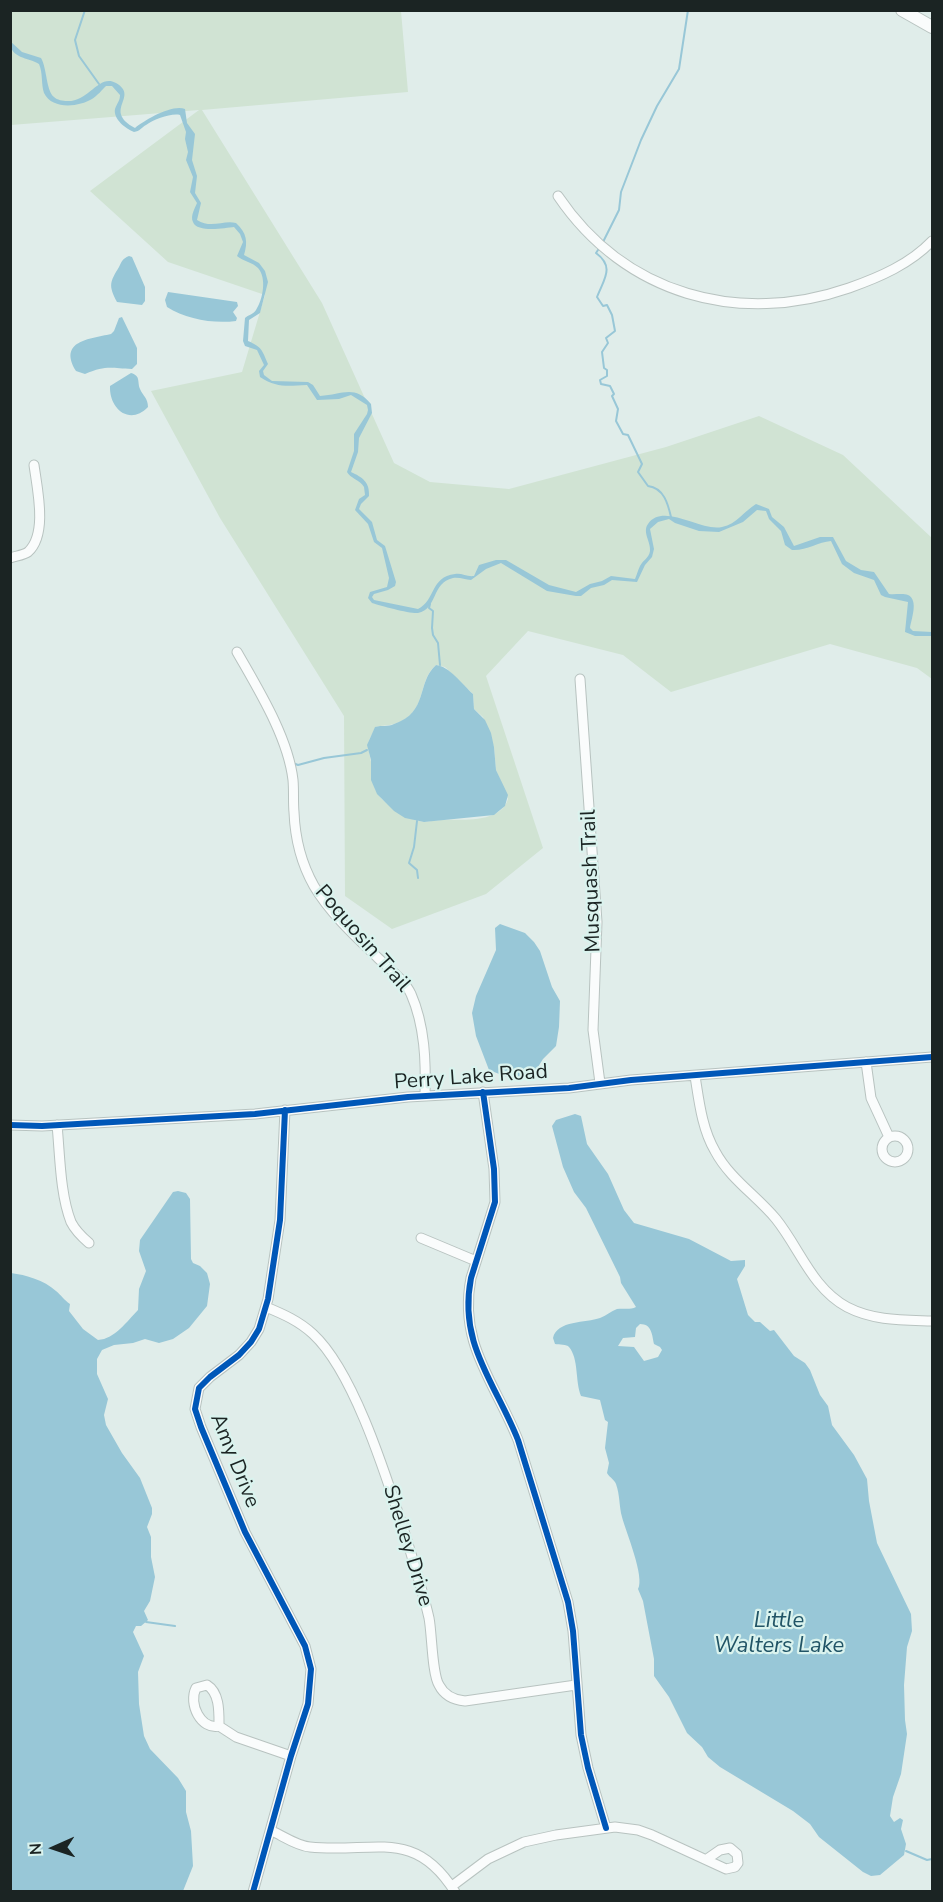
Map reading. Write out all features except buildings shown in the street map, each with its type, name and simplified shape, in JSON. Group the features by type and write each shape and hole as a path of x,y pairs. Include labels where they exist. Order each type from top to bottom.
{"street":[{"path":"902,10 917,14 933,27"},
{"path":"558,196 572,216 604,250 627,265 657,283 688,295 728,303 808,300 826,296 879,278 921,252 933,241"},
{"path":"10,558 26,554 36,543 39,505 34,465"},
{"name":"Poquosin Trail","path":"237,652 270,712 282,743 293,779 297,841 302,860 314,885 331,909 411,993 424,1039 425,1096"},
{"name":"Musquash Trail","path":"580,679 597,922 593,1030 600,1083"},
{"name":"Perry Lake Road","path":"10,1125 57,1125 255,1114 425,1096 569,1088 600,1083 933,1057"},
{"path":"866,1062 871,1098 889,1137"},
{"path":"695,1076 702,1114 715,1151 735,1180 765,1206 778,1221 816,1281 847,1307 872,1317 933,1321"},
{"path":"483,1092 496,1190 491,1220 476,1261 469,1290 471,1338 518,1440 563,1582 573,1631 581,1736 606,1828"},
{"name":"Amy Drive","path":"256,1888 291,1756 308,1704 311,1669 305,1646 245,1532 195,1409 199,1388 251,1342 259,1329 266,1307 280,1220 285,1110"},
{"path":"57,1125 65,1199 72,1223 89,1243"},
{"path":"421,1238 476,1261"},
{"name":"Shelley Drive","path":"266,1307 294,1320 324,1346 344,1377 365,1423 397,1508 420,1582 429,1620 439,1686 449,1697 465,1701 576,1685"},
{"path":"219,1726 236,1737 291,1756"},
{"path":"272,1831 307,1847 400,1848 416,1853 429,1861 453,1889 488,1859 524,1842 606,1828 638,1830 707,1859"}],"green space":[{"path":"11,11 401,11 408,92 202,110 322,303 394,463 430,482 509,489 666,447 759,416 843,455 932,538 932,679 917,668 830,644 671,692 623,655 528,631 486,676 543,848 486,894 392,929 345,896 344,716 220,518 151,391 242,372 265,295 168,262 90,191 199,110 11,125","holes":["436,665 445,667 473,694 474,709 483,717 494,747 496,770 508,799 504,807 489,816 470,820 422,822 398,811 382,800 377,793 372,780 368,744 376,727 394,724 413,713 430,672"]}],"water":[{"path":"10,41 22,52 41,58 49,90 58,100 75,100 104,82 110,81 122,88 124,99 121,115 135,128 166,111 185,109 187,123 195,134 192,160 197,176 195,193 201,203 197,220 207,224 236,223 246,238 244,255 259,263 265,271 268,282 260,313 249,320 248,341 259,347 264,355 268,364 263,371 264,375 272,381 308,382 313,385 320,396 353,392 371,404 372,413 359,438 358,452 351,472 367,484 369,496 359,509 372,522 377,540 385,546 396,582 395,586 388,590 374,594 372,597 374,600 418,609 428,600 441,579 455,574 474,576 479,565 496,560 506,560 549,585 576,592 611,576 635,579 649,553 646,527 655,518 672,517 704,526 722,527 732,523 756,504 769,509 772,517 784,527 794,546 820,537 833,537 846,561 861,570 874,572 889,594 906,594 911,598 914,606 910,628 913,631 932,632 932,636 915,636 905,632 908,602 881,595 874,580 854,573 842,564 831,541 792,550 785,545 781,531 769,519 766,511 757,510 743,522 719,532 699,531 669,519 658,522 650,529 654,549 652,557 645,565 637,582 612,580 604,585 591,588 581,596 547,591 501,563 486,569 471,580 453,578 446,581 441,585 429,607 418,613 372,603 368,598 370,592 387,587 389,578 382,548 374,542 368,524 355,510 359,499 365,495 364,487 347,472 354,451 354,434 367,414 367,405 351,395 339,399 317,400 307,385 277,385 260,377 259,371 264,365 257,350 245,346 243,341 245,318 255,311 261,300 263,289 261,272 256,266 237,256 243,242 234,227 205,229 193,222 192,215 197,203 190,192 193,177 186,160 188,152 186,132 180,115 158,119 134,132 124,126 116,116 115,109 120,95 112,86 106,86 94,98 80,104 66,105 53,102 44,93 39,64 16,54"},
{"path":"129,256 132,257 145,287 145,301 142,305 117,302 112,291 111,284 114,276 122,260"},
{"path":"168,292 237,302 238,306 233,312 237,318 236,321 209,321 183,315 167,307 165,300"},
{"path":"122,317 137,348 137,364 132,369 103,368 85,374 76,371 71,361 73,347 86,340 111,334 119,318"},
{"path":"131,373 137,377 148,407 134,415 128,415 117,408 113,402 110,386"},
{"path":"436,665 451,672 473,694 474,709 485,720 491,733 496,770 508,795 505,806 494,815 424,822 405,818 394,811 377,794 371,780 371,760 367,745 375,727 392,725 413,712 426,680"},
{"path":"500,924 525,933 534,942 540,951 552,987 560,1001 556,1046 543,1059 533,1075 517,1081 489,1070 476,1036 472,1013 476,996 496,950 495,928"},
{"name":"Little Walters Lake","path":"575,1114 581,1116 587,1144 608,1174 624,1210 634,1223 689,1239 731,1261 745,1260 745,1266 737,1279 748,1315 770,1331 774,1330 794,1356 805,1363 820,1395 828,1406 832,1425 854,1455 867,1479 877,1543 911,1614 912,1631 907,1647 904,1685 907,1734 901,1774 893,1797 890,1816 894,1822 900,1818 903,1820 901,1829 906,1844 904,1855 880,1875 871,1876 863,1872 819,1837 810,1824 793,1811 720,1767 708,1757 702,1747 687,1733 669,1697 654,1676 654,1659 643,1601 638,1589 637,1565 622,1517 616,1484 607,1473 609,1463 605,1448 608,1422 605,1420 600,1400 581,1396 576,1364 569,1347 555,1344 553,1338 560,1328 566,1325 600,1318 617,1309 636,1307 621,1283 586,1208 574,1192 563,1167 552,1126 556,1120","holes":["644,1324 651,1331 654,1344 662,1350 658,1357 644,1361 634,1347 618,1346 623,1338 635,1337 636,1328"]},
{"path":"173,1192 186,1193 190,1199 191,1259 207,1273 210,1284 207,1306 189,1328 173,1339 159,1343 145,1339 114,1345 102,1350 97,1359 97,1374 108,1399 104,1415 106,1425 140,1478 152,1508 147,1527 151,1537 151,1557 155,1577 150,1601 144,1611 148,1620 141,1626 136,1626 133,1632 144,1656 138,1672 139,1704 144,1736 150,1749 178,1778 186,1791 186,1812 191,1831 193,1866 183,1891 11,1891 11,1273 35,1279 51,1287 70,1304 69,1311 83,1329 98,1340 104,1339 120,1329 138,1310 139,1289 146,1271 139,1251 140,1240"}],"waterway":[{"path":"85,10 75,40 79,56 99,84"},
{"path":"603,242 619,210 621,192 641,140 657,106 679,69 688,10"},
{"path":"600,247 596,253 602,258 607,268 597,297 603,306 607,305 612,315 615,331 606,338 608,343 602,352 607,376 600,380 601,384 610,386 614,394 612,396 618,409 616,421 623,434 628,435 642,464 638,472 648,486 662,493 671,517"},
{"path":"430,604 429,608 433,611 433,635 438,643 440,665"},
{"path":"293,763 298,765 367,750"},
{"path":"417,821 414,847 409,863 417,870 418,878"},
{"path":"146,1622 175,1626"},
{"path":"906,1851 927,1860 932,1859"}],"cycle path":[{"path":"10,1125 42,1126 255,1114 408,1097 569,1088 631,1080 932,1057"},
{"path":"483,1092 494,1169 495,1202 471,1278 468,1302 470,1323 481,1362 518,1440 568,1602 573,1631 581,1735 588,1768 606,1828"},
{"path":"253,1892 308,1704 311,1669 305,1646 245,1532 195,1409 199,1388 239,1355 259,1329 268,1299 280,1220 285,1110"}]}
